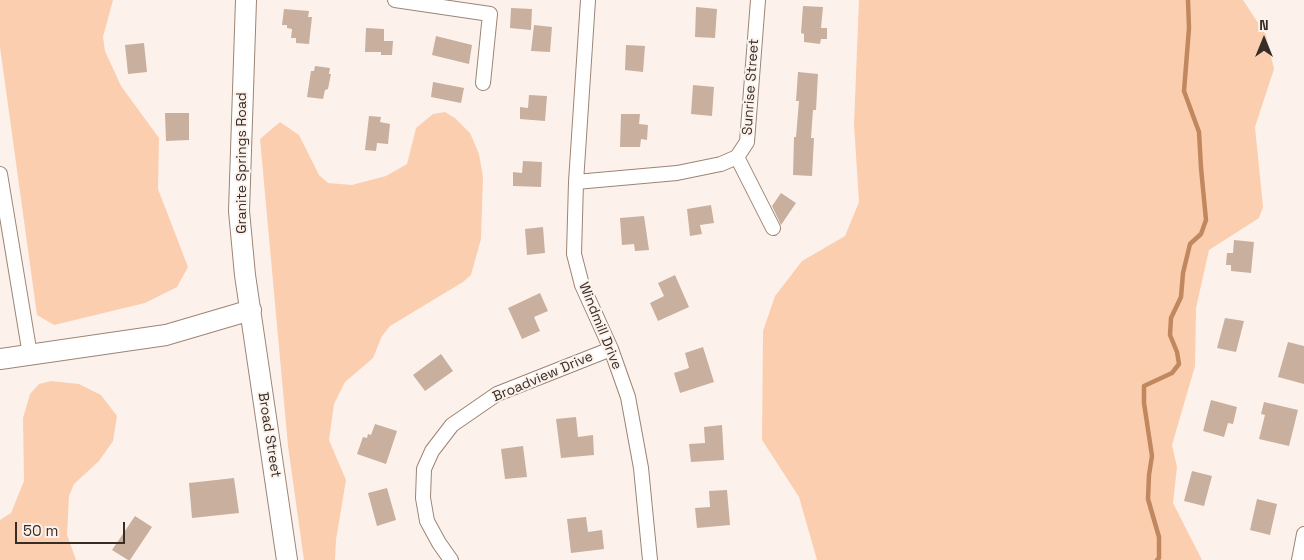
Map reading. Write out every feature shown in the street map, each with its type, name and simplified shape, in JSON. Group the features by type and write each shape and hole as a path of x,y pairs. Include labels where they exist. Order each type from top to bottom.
{"street":[{"name":"Granite Springs Road","path":"246,0 239,211 250,310"},
{"path":"395,0 490,14 483,83"},
{"name":"Windmill Drive","path":"588,0 576,182 574,254 582,285 611,349 628,397 641,468 650,560"},
{"name":"Sunrise Street","path":"737,156 747,142 758,0"},
{"path":"576,182 677,172 721,164 737,156 773,228"},
{"path":"0,174 30,355"},
{"path":"0,359 166,335 250,310"},
{"name":"Broad Street","path":"250,310 287,560"},
{"name":"Broadview Drive","path":"451,560 427,521 423,498 424,469 432,451 452,425 497,394 611,349"},
{"path":"1299,560 1303,539"}],"shaded area":[{"path":"0,0 113,0 103,37 105,51 121,86 159,138 158,189 188,267 177,287 145,303 54,325 37,315 0,47"},
{"path":"859,0 1243,0 1266,35 1274,69 1255,127 1263,207 1259,218 1209,250 1196,308 1195,366 1172,445 1177,467 1173,503 1202,560 817,560 799,497 762,440 763,331 775,296 802,261 845,236 859,202 854,124"},
{"path":"445,112 455,118 470,133 479,154 483,177 481,239 471,275 463,282 390,326 382,336 373,358 345,382 334,404 329,440 346,480 336,540 335,560 304,560 288,446 260,139 280,122 299,135 319,175 328,183 352,185 386,176 407,164 416,128 433,114"},
{"path":"51,381 79,384 101,395 117,416 113,441 99,461 74,484 69,496 67,535 76,560 0,560 0,520 11,513 24,481 23,418 30,394 39,384"}],"building":[{"path":"803,6 823,7 821,28 827,28 827,39 821,39 820,44 804,42 804,34 801,33"},
{"path":"696,7 717,9 715,38 695,37"},
{"path":"511,8 532,9 531,30 510,28"},
{"path":"284,9 309,11 308,17 312,17 309,44 296,43 296,38 291,38 292,29 287,28 287,25 282,25"},
{"path":"534,25 552,27 550,52 531,51"},
{"path":"366,28 384,29 384,41 393,41 392,55 381,55 381,52 365,52"},
{"path":"436,36 472,45 469,64 432,55"},
{"path":"144,43 147,72 128,74 125,45"},
{"path":"626,45 645,46 643,72 625,70"},
{"path":"315,66 330,68 329,74 331,74 328,89 325,90 323,99 307,97 311,71 314,71"},
{"path":"798,72 818,74 816,110 813,110 811,138 814,138 812,176 793,175 794,137 796,137 799,101 796,101"},
{"path":"433,82 464,88 461,103 431,97"},
{"path":"693,85 714,87 712,116 691,114"},
{"path":"529,95 547,96 545,121 520,119 520,107 528,108"},
{"path":"165,113 189,113 189,140 166,141"},
{"path":"621,114 640,114 639,124 648,125 647,140 641,139 640,147 620,147"},
{"path":"369,116 381,117 380,122 390,124 388,144 377,143 376,151 365,150"},
{"path":"523,161 542,162 541,187 513,186 513,172 522,173"},
{"path":"781,193 796,203 781,225 772,206"},
{"path":"711,205 714,223 700,225 702,234 690,236 687,209"},
{"path":"644,216 649,250 635,251 634,244 622,245 620,218"},
{"path":"543,227 545,253 527,255 525,229"},
{"path":"1234,240 1254,242 1251,273 1231,271 1231,265 1226,265 1227,253 1233,253"},
{"path":"675,275 689,307 658,321 650,303 664,296 658,283"},
{"path":"540,293 548,311 534,317 540,331 522,339 508,308"},
{"path":"1225,318 1244,321 1236,352 1217,348"},
{"path":"1288,342 1304,346 1304,384 1278,377"},
{"path":"703,347 714,382 680,393 674,373 689,368 685,353"},
{"path":"441,354 453,371 425,391 413,375"},
{"path":"1211,400 1237,407 1233,424 1228,423 1224,437 1203,431"},
{"path":"1264,402 1298,410 1289,446 1259,439 1265,415 1261,414"},
{"path":"576,417 578,437 593,435 594,455 561,458 556,419"},
{"path":"375,424 397,431 386,464 357,454 363,437 367,438 368,434 371,435"},
{"path":"722,425 724,460 691,462 689,444 705,443 704,427"},
{"path":"523,446 527,477 505,479 501,449"},
{"path":"1192,471 1212,476 1204,506 1184,501"},
{"path":"234,478 239,513 192,518 189,483"},
{"path":"387,488 396,520 377,526 368,493"},
{"path":"727,490 730,525 697,528 695,508 710,507 709,491"},
{"path":"1257,499 1277,504 1270,535 1250,530"},
{"path":"135,516 152,527 130,560 128,560 112,550"},
{"path":"586,517 588,532 602,530 604,549 571,553 567,519"}],"waterway":[{"path":"1157,560 1159,558 1159,537 1148,499 1152,456 1144,403 1144,386 1172,373 1179,364 1177,352 1170,335 1171,318 1181,297 1183,273 1190,244 1201,234 1206,220 1199,132 1184,91 1189,28 1188,0"}]}
